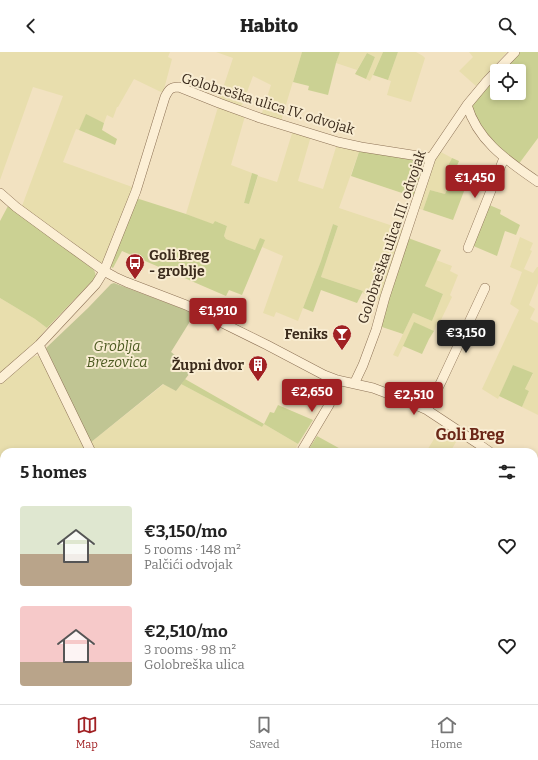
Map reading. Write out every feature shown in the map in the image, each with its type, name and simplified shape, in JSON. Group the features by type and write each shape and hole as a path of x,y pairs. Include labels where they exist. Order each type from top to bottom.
{"street":[{"name":"Golobreška ulica III. odvojak","path":"354,384 376,330 432,158 467,105 515,52"},
{"name":"Golobreška ulica IV. odvojak","path":"104,271 136,192 165,97 168,91 174,87 179,87 260,118 338,142 360,147 432,158"},
{"path":"467,105 470,115 483,136 504,158 538,182"},
{"path":"468,248 504,158"},
{"path":"0,193 21,211 104,271 126,282 186,305 324,375 337,380 383,392 427,410 484,448"},
{"path":"0,379 39,345 96,284 104,271"},
{"path":"427,410 485,288"},
{"path":"39,345 89,448"},
{"path":"303,448 329,405 337,380"}],"shaded area":[{"path":"0,52 170,52 168,57 172,59 163,93 134,79 117,107 113,118 107,115 104,123 86,115 79,130 76,129 63,162 135,188 104,263 101,263 22,206 63,96 33,87 0,180"},
{"path":"216,52 302,52 281,121 261,116 271,85 253,76 241,108 219,100 233,58"},
{"path":"340,52 383,52 370,81 366,79 375,57 367,53 357,70 336,63"},
{"path":"398,52 416,52 425,58 411,102 387,95 391,81 388,80"},
{"path":"469,52 507,52 496,64 490,64 490,71 476,86 459,71 473,57"},
{"path":"218,107 245,116 231,165 252,173 244,203 249,204 258,176 277,182 293,130 311,136 298,181 323,189 337,144 360,149 339,208 405,230 381,301 362,293 363,291 321,277 338,226 333,224 321,261 298,321 276,312 274,317 263,313 283,256 262,247 264,240 255,250 226,239 224,236 227,226 215,221 214,225 186,214"},
{"path":"439,151 452,158 448,168 450,169 452,179 445,194 430,190 423,210 417,208 434,159"},
{"path":"520,237 533,243 530,250 532,251 524,269 533,273 538,267 538,283 529,305 535,309 530,319 538,323 538,415 522,407 529,391 525,389 533,374 513,365 498,399 482,389 519,310 510,304 522,272 510,267"},
{"path":"436,260 452,266 450,271 458,275 450,295 452,297 434,331 414,323 398,357 393,355 413,313 432,321 443,294 425,286"},
{"path":"0,298 47,328 30,348 0,376"},
{"path":"39,356 41,359 84,448 0,448 0,384 31,357"},
{"path":"164,384 176,391 181,384 262,427 264,424 298,444 296,448 92,448 90,443"},
{"path":"442,426 459,437 452,448 428,448"}],"green space":[{"path":"302,52 340,52 328,95 308,90 309,86 293,82"},
{"path":"383,52 398,52 388,80 373,75"},
{"path":"518,52 538,52 538,138 518,165 488,138 470,106 490,82 490,100 526,100 526,64 507,64"},
{"path":"367,53 375,57 366,79 355,74"},
{"path":"86,114 104,123 102,130 117,139 115,145 79,130"},
{"path":"360,149 424,159 425,163 414,197 351,176"},
{"path":"452,158 459,161 456,168 460,170 458,175 461,176 459,183 466,186 453,220 423,210 430,190 445,194 452,179 447,176 450,169 447,168"},
{"path":"252,173 258,175 249,204 244,203"},
{"path":"136,198 213,224 215,221 227,226 224,236 226,239 255,250 260,238 265,240 242,295 229,290 226,296 122,251 113,268 109,266"},
{"path":"487,204 501,210 500,214 520,225 516,235 505,231 497,256 471,245"},
{"path":"8,206 93,269 95,273 94,279 47,328 0,298 0,221"},
{"path":"333,224 338,226 321,277 363,291 357,303 321,290 313,312 303,308"},
{"path":"408,238 441,250 425,286 443,294 432,321 413,313 403,334 379,326"},
{"name":"Groblja Brezovica","path":"114,283 183,309 194,315 171,352 193,369 176,391 163,384 90,443 46,348 111,284"},
{"path":"414,322 434,331 422,354 403,346"},
{"path":"513,365 533,373 525,389 529,391 522,407 499,396"},
{"path":"185,379 264,424 262,427 181,384"},
{"path":"278,405 313,420 298,444 264,424 270,412 274,413"},
{"path":"317,436 339,448 310,448"}],"place":[{"name":"Goli Breg - groblje","path":"135,280"},
{"name":"Feniks","path":"342,351"},
{"name":"Župni dvor","path":"258,382"}],"district":[{"name":"Goli Breg","path":"470,434"}]}
